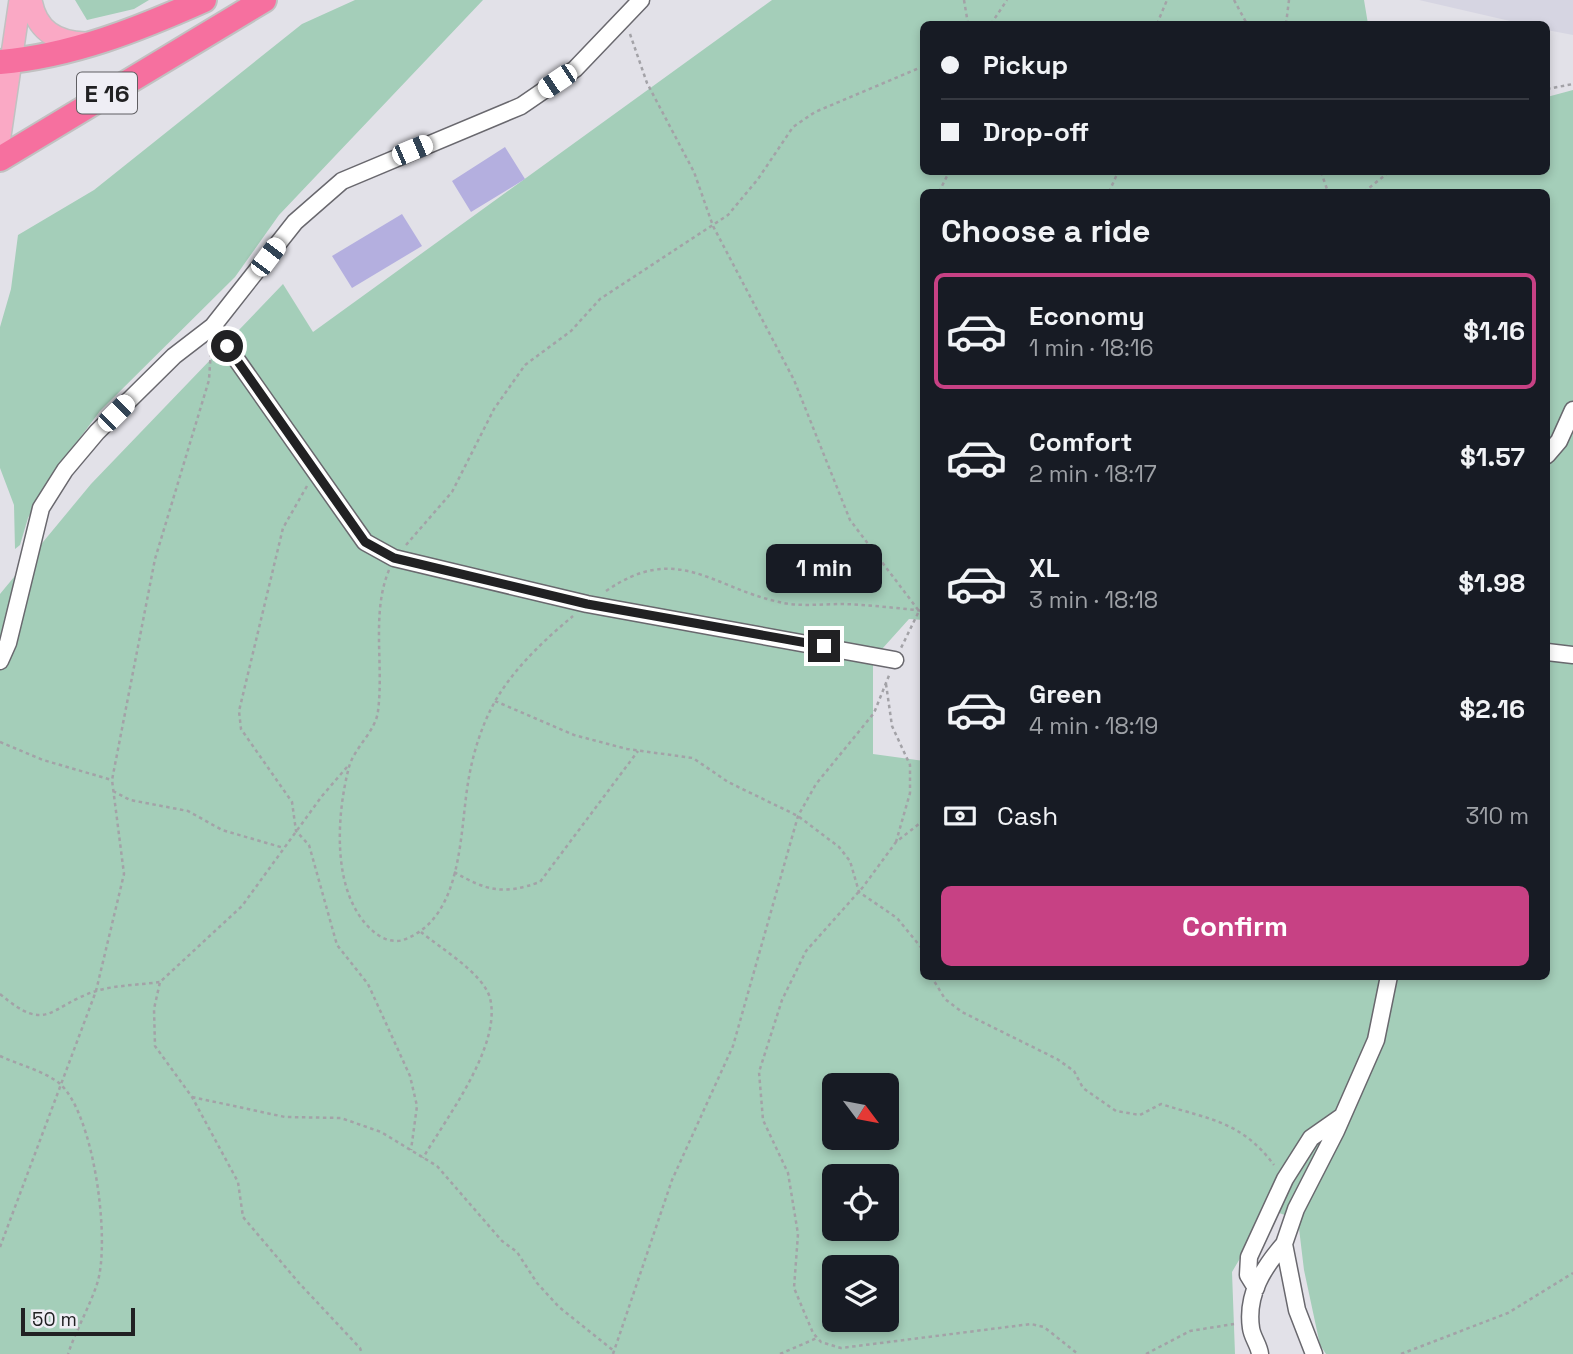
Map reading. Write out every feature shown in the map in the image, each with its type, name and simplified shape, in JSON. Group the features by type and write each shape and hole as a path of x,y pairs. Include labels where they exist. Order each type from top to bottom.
{"highway":[{"name":"E 16","path":"6,62 94,43 134,30 204,0"},
{"name":"E 16","path":"0,159 264,0"}],"main road":[{"path":"0,136 6,101 6,62 20,0"},
{"name":"E 16","path":"31,0 33,14 49,35 66,43 94,43"}],"street":[{"path":"0,661 8,643 41,508 65,470 97,432 174,356 213,326 295,222 342,181 521,106 575,69 641,0"},
{"path":"213,326 365,542 394,558 587,604 895,660"},
{"path":"1550,451 1559,440 1573,410"},
{"path":"1550,652 1573,655"},
{"path":"1260,1354 1251,1321 1261,1270 1284,1244 1296,1209 1376,1040 1389,980"},
{"path":"1256,1288 1248,1275 1249,1257 1285,1179 1311,1138 1342,1116"},
{"path":"1284,1244 1297,1311 1314,1354"}],"path":[{"path":"964,0 968,21"},
{"path":"993,21 1006,0"},
{"path":"1158,21 1167,0"},
{"path":"1234,0 1245,21"},
{"path":"1286,21 1289,0"},
{"path":"622,21 647,83 694,172 713,226 794,380 850,520 919,611"},
{"path":"362,1354 360,1348 299,1283 243,1217 238,1182 192,1097 155,1045 154,1009 160,982 242,906 296,831 350,764 378,715 380,591 394,558 452,492 494,409 525,365 571,331 600,299 728,215 758,179 793,127 815,111 920,68"},
{"path":"1550,88 1573,84"},
{"path":"1368,189 1384,175"},
{"path":"0,1247 96,991 124,874 112,780 155,559 209,380 213,326"},
{"path":"316,471 283,528 239,712 241,729 292,802 296,831 309,845 337,945 368,984 410,1076 417,1106 411,1150"},
{"path":"350,764 341,806 342,871 364,924 379,936 397,942 430,924 450,891 469,775 479,739 495,701 525,661 587,604 621,581 651,570 681,569 717,578 780,603 863,605 919,611"},
{"path":"192,1097 285,1117 341,1118 381,1132 411,1150 437,1166 502,1241 517,1252 537,1283 559,1307 613,1352 672,1180 741,1020 798,816 816,784 874,713 895,660 919,611"},
{"path":"886,684 891,726 910,765 910,793 896,842"},
{"path":"495,701 574,735 638,750 693,758 728,782 798,816 839,847 850,861 859,892 897,918 920,946"},
{"path":"0,742 43,761 112,780"},
{"path":"454,873 493,891 517,890 540,882 638,750"},
{"path":"113,791 130,800 188,811 222,830 284,848"},
{"path":"920,823 896,842 859,892 806,951 782,1000 759,1072 763,1120 788,1173 798,1234 794,1288 817,1338 841,1348 1031,1324 1044,1327 1079,1354"},
{"path":"420,931 471,971 490,997 489,1029 480,1059 424,1158"},
{"path":"934,980 946,999 962,1012 1057,1059 1074,1071 1083,1088 1116,1111 1140,1115 1161,1104 1237,1128 1257,1142 1285,1179"},
{"path":"0,994 18,1010 34,1016 64,1008 96,991 160,982"},
{"path":"0,1056 46,1075 61,1085 79,1110 102,1212 98,1283 81,1316 68,1354"},
{"path":"1401,1354 1508,1313 1573,1273"},
{"path":"1146,1354 1189,1331 1251,1321"},
{"path":"780,1354 817,1338"}],"shaded area":[{"path":"1419,0 1573,0 1573,35 1550,31 1550,21 1510,21"}],"green space":[{"path":"75,0 149,0 134,9 87,20"},
{"path":"355,0 483,0 279,215 235,277 100,411 47,482 28,518 20,545 15,549 14,505 0,468 0,327 11,289 18,235 94,190 302,24"},
{"path":"772,0 1364,0 1368,21 920,21 920,175 1550,175 1550,96 1573,90 1573,1354 1326,1354 1320,1345 1304,1270 1298,1220 1269,1209 1232,1272 1235,1354 0,1354 0,594 91,484 283,284 313,332"}],"building":[{"path":"505,147 525,179 471,212 452,181"},
{"path":"402,214 422,246 352,288 332,256"}],"route":[{"path":"227,346 365,542 394,558 587,604 824,646"}]}
